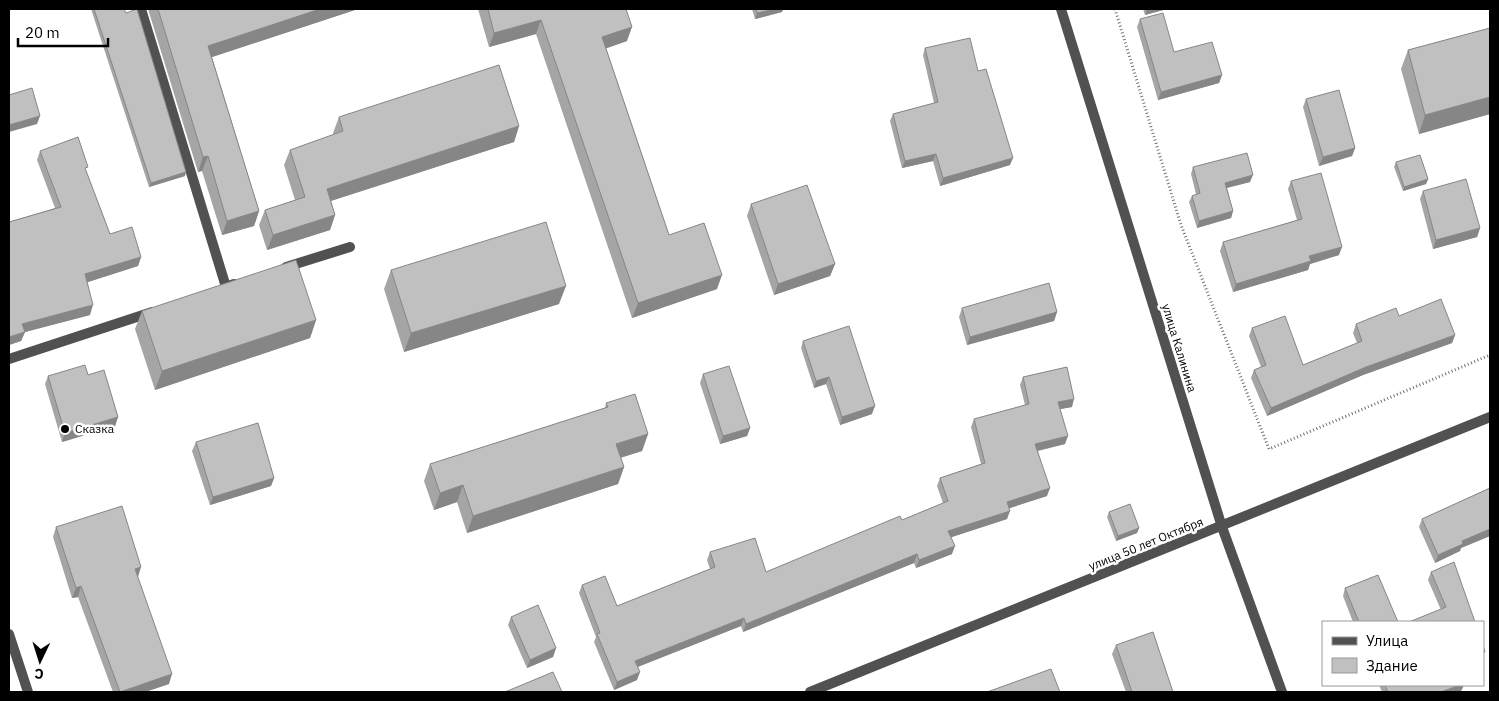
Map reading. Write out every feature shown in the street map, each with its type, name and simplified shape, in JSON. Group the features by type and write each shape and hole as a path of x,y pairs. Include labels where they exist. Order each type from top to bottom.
{"street":[{"path":"141,9 221,288 244,281"},
{"name":"улица Калинина","path":"1061,9 1222,527 1282,692"},
{"path":"279,270 350,247"},
{"path":"9,359 162,309"},
{"name":"улица 50 лет Октября","path":"810,692 1490,417"},
{"path":"9,634 12,653 28,692"}],"path":[{"path":"1115,9 1181,225 1269,449 1490,355"}],"building":[{"path":"94,9 124,9 126,13 137,9 186,172 151,183"},
{"path":"158,9 320,9 208,46 259,211 227,221 208,156 203,157"},
{"path":"488,9 626,9 632,27 602,37 669,235 704,223 722,275 638,303 541,20 494,33"},
{"path":"756,9 775,9 757,13"},
{"path":"1163,13 1174,52 1212,42 1222,75 1161,92 1140,19"},
{"path":"1490,28 1490,97 1425,115 1408,50"},
{"path":"970,38 978,71 986,69 1013,158 943,178 936,154 905,161 893,114 938,102 925,48"},
{"path":"499,65 519,126 327,189 335,215 273,235 265,210 305,197 290,150 343,131 339,117"},
{"path":"32,88 40,116 9,125 9,95"},
{"path":"1339,90 1355,148 1323,157 1306,99"},
{"path":"78,137 88,167 85,168 110,234 132,227 141,257 85,274 93,305 22,324 25,332 9,337 9,222 61,207 40,151"},
{"path":"1247,153 1253,175 1225,183 1233,211 1199,221 1192,196 1200,193 1193,167"},
{"path":"1420,155 1428,179 1404,187 1396,162"},
{"path":"1321,173 1342,247 1309,256 1311,261 1236,284 1223,242 1302,219 1291,181"},
{"path":"1466,179 1480,228 1436,240 1423,191"},
{"path":"807,185 835,264 778,284 751,204"},
{"path":"546,222 566,286 411,333 391,270"},
{"path":"296,260 316,320 162,371 142,311"},
{"path":"1049,283 1057,312 970,337 962,308"},
{"path":"1441,299 1455,335 1366,367 1271,408 1254,370 1266,365 1252,328 1285,316 1303,365 1362,341 1356,324 1396,308 1399,316"},
{"path":"849,326 875,406 842,417 829,377 816,381 803,341"},
{"path":"85,365 88,375 104,370 118,417 65,433 48,376"},
{"path":"729,366 750,428 723,436 703,374"},
{"path":"1067,367 1074,399 1058,402 1068,436 1035,444 1050,488 1007,502 1010,511 948,531 955,546 919,560 917,554 746,624 744,618 635,661 640,672 617,682 597,634 600,633 582,585 605,576 617,606 715,567 710,552 755,538 766,572 900,516 902,520 948,501 940,478 985,463 974,419 1029,404 1023,377"},
{"path":"635,394 648,434 616,444 624,467 473,516 463,485 440,493 430,464 608,407 606,403"},
{"path":"258,423 274,478 213,497 196,442"},
{"path":"1490,488 1490,529 1462,541 1463,544 1438,555 1422,519"},
{"path":"1130,504 1139,528 1118,536 1109,512"},
{"path":"122,506 141,567 135,569 172,674 120,692 81,586 76,588 56,527"},
{"path":"1454,562 1475,621 1411,621 1446,607 1431,572"},
{"path":"1378,575 1398,621 1359,621 1345,588"},
{"path":"538,605 556,648 530,660 511,617"},
{"path":"1153,632 1173,692 1132,692 1116,645"},
{"path":"1051,669 1060,692 987,692"},
{"path":"553,672 562,692 505,692"},
{"path":"1385,686 1457,686 1441,692 1388,692"}],"place":[{"name":"Сказка","path":"65,429"}]}
